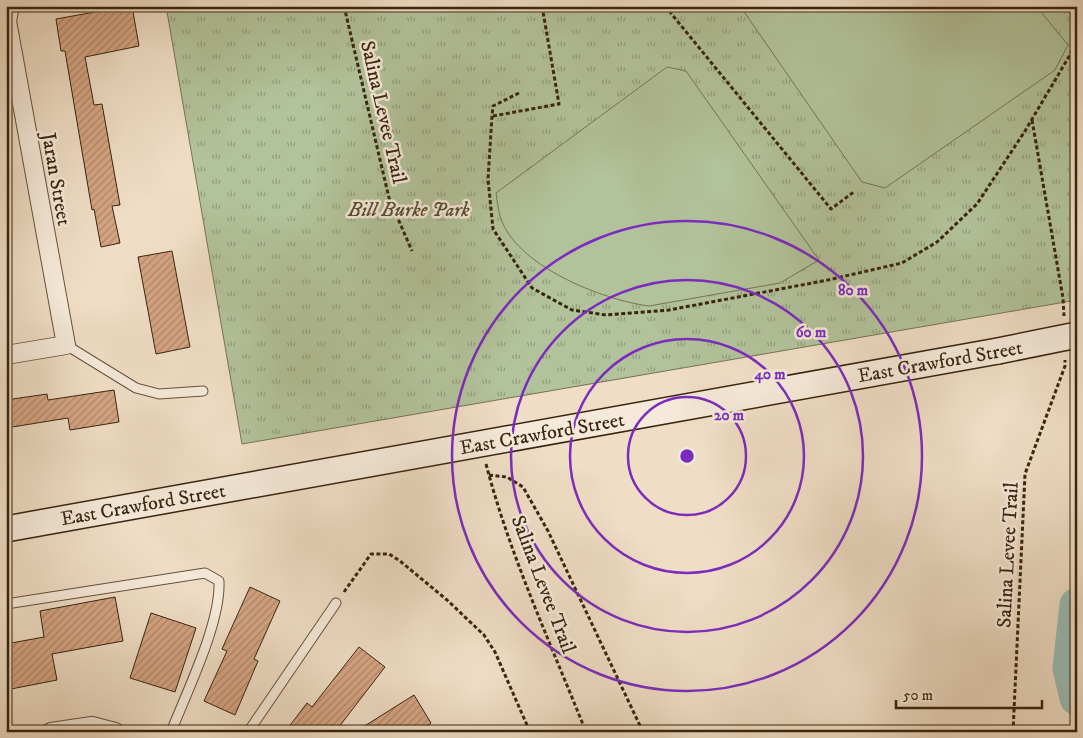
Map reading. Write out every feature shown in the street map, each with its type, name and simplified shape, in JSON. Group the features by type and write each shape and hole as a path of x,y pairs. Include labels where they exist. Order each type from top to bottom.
{"street":[{"path":"6,21 10,6"},
{"name":"Jaran Street","path":"6,21 66,345"},
{"name":"East Crawford Street","path":"6,529 998,350 1070,326"},
{"path":"6,355 66,345"},
{"path":"52,732 92,726 115,732"}],"lane":[{"path":"66,345 136,388 159,394 202,391"},
{"path":"6,604 205,574 218,581 220,597 171,732"},
{"path":"248,732 336,603"}],"path":[{"name":"Salina Levee Trail","path":"344,6 389,198 412,251"},
{"path":"492,116 559,104 542,6"},
{"path":"665,6 831,209 855,191"},
{"path":"519,93 493,106 488,179 489,209 493,229 532,288 572,310 606,315 669,310 828,280 902,263 937,242 976,204 1032,119 1077,43"},
{"path":"1032,119 1070,326"},
{"name":"Salina Levee Trail","path":"1013,732 1026,474 1065,366 1065,356"},
{"name":"Salina Levee Trail","path":"481,444 493,493 586,732"},
{"path":"489,475 507,476 523,487 552,539 643,732"},
{"path":"336,603 371,554 389,554 400,561 447,600 484,635 495,652 530,732"}],"green space":[{"name":"Bill Burke Park","path":"166,6 1077,6 1077,300 242,444"},
{"path":"740,6 1036,6 1068,45 1055,70 885,188 862,182"},
{"path":"667,67 686,71 819,260 780,283 649,306 608,296 562,277 523,250 508,234 500,216 496,193"}],"building":[{"path":"105,6 132,6 139,46 85,57 94,105 102,104 120,205 112,206 120,243 101,247 94,209 92,210 65,51 61,51 56,19 106,10"},
{"path":"172,251 190,347 156,354 138,257"},
{"path":"114,390 119,422 70,430 68,418 6,428 6,400 47,394 48,400"},
{"path":"250,587 280,601 254,659 258,661 235,715 204,701 227,651 222,649"},
{"path":"115,597 123,641 52,654 57,680 6,690 6,644 44,637 40,611"},
{"path":"151,613 196,628 175,692 130,678"},
{"path":"359,647 385,667 335,732 285,732 307,703 312,707"},
{"path":"414,695 431,723 418,732 355,732"}],"waterway":[{"path":"1077,605 1070,668 1077,698"}]}
